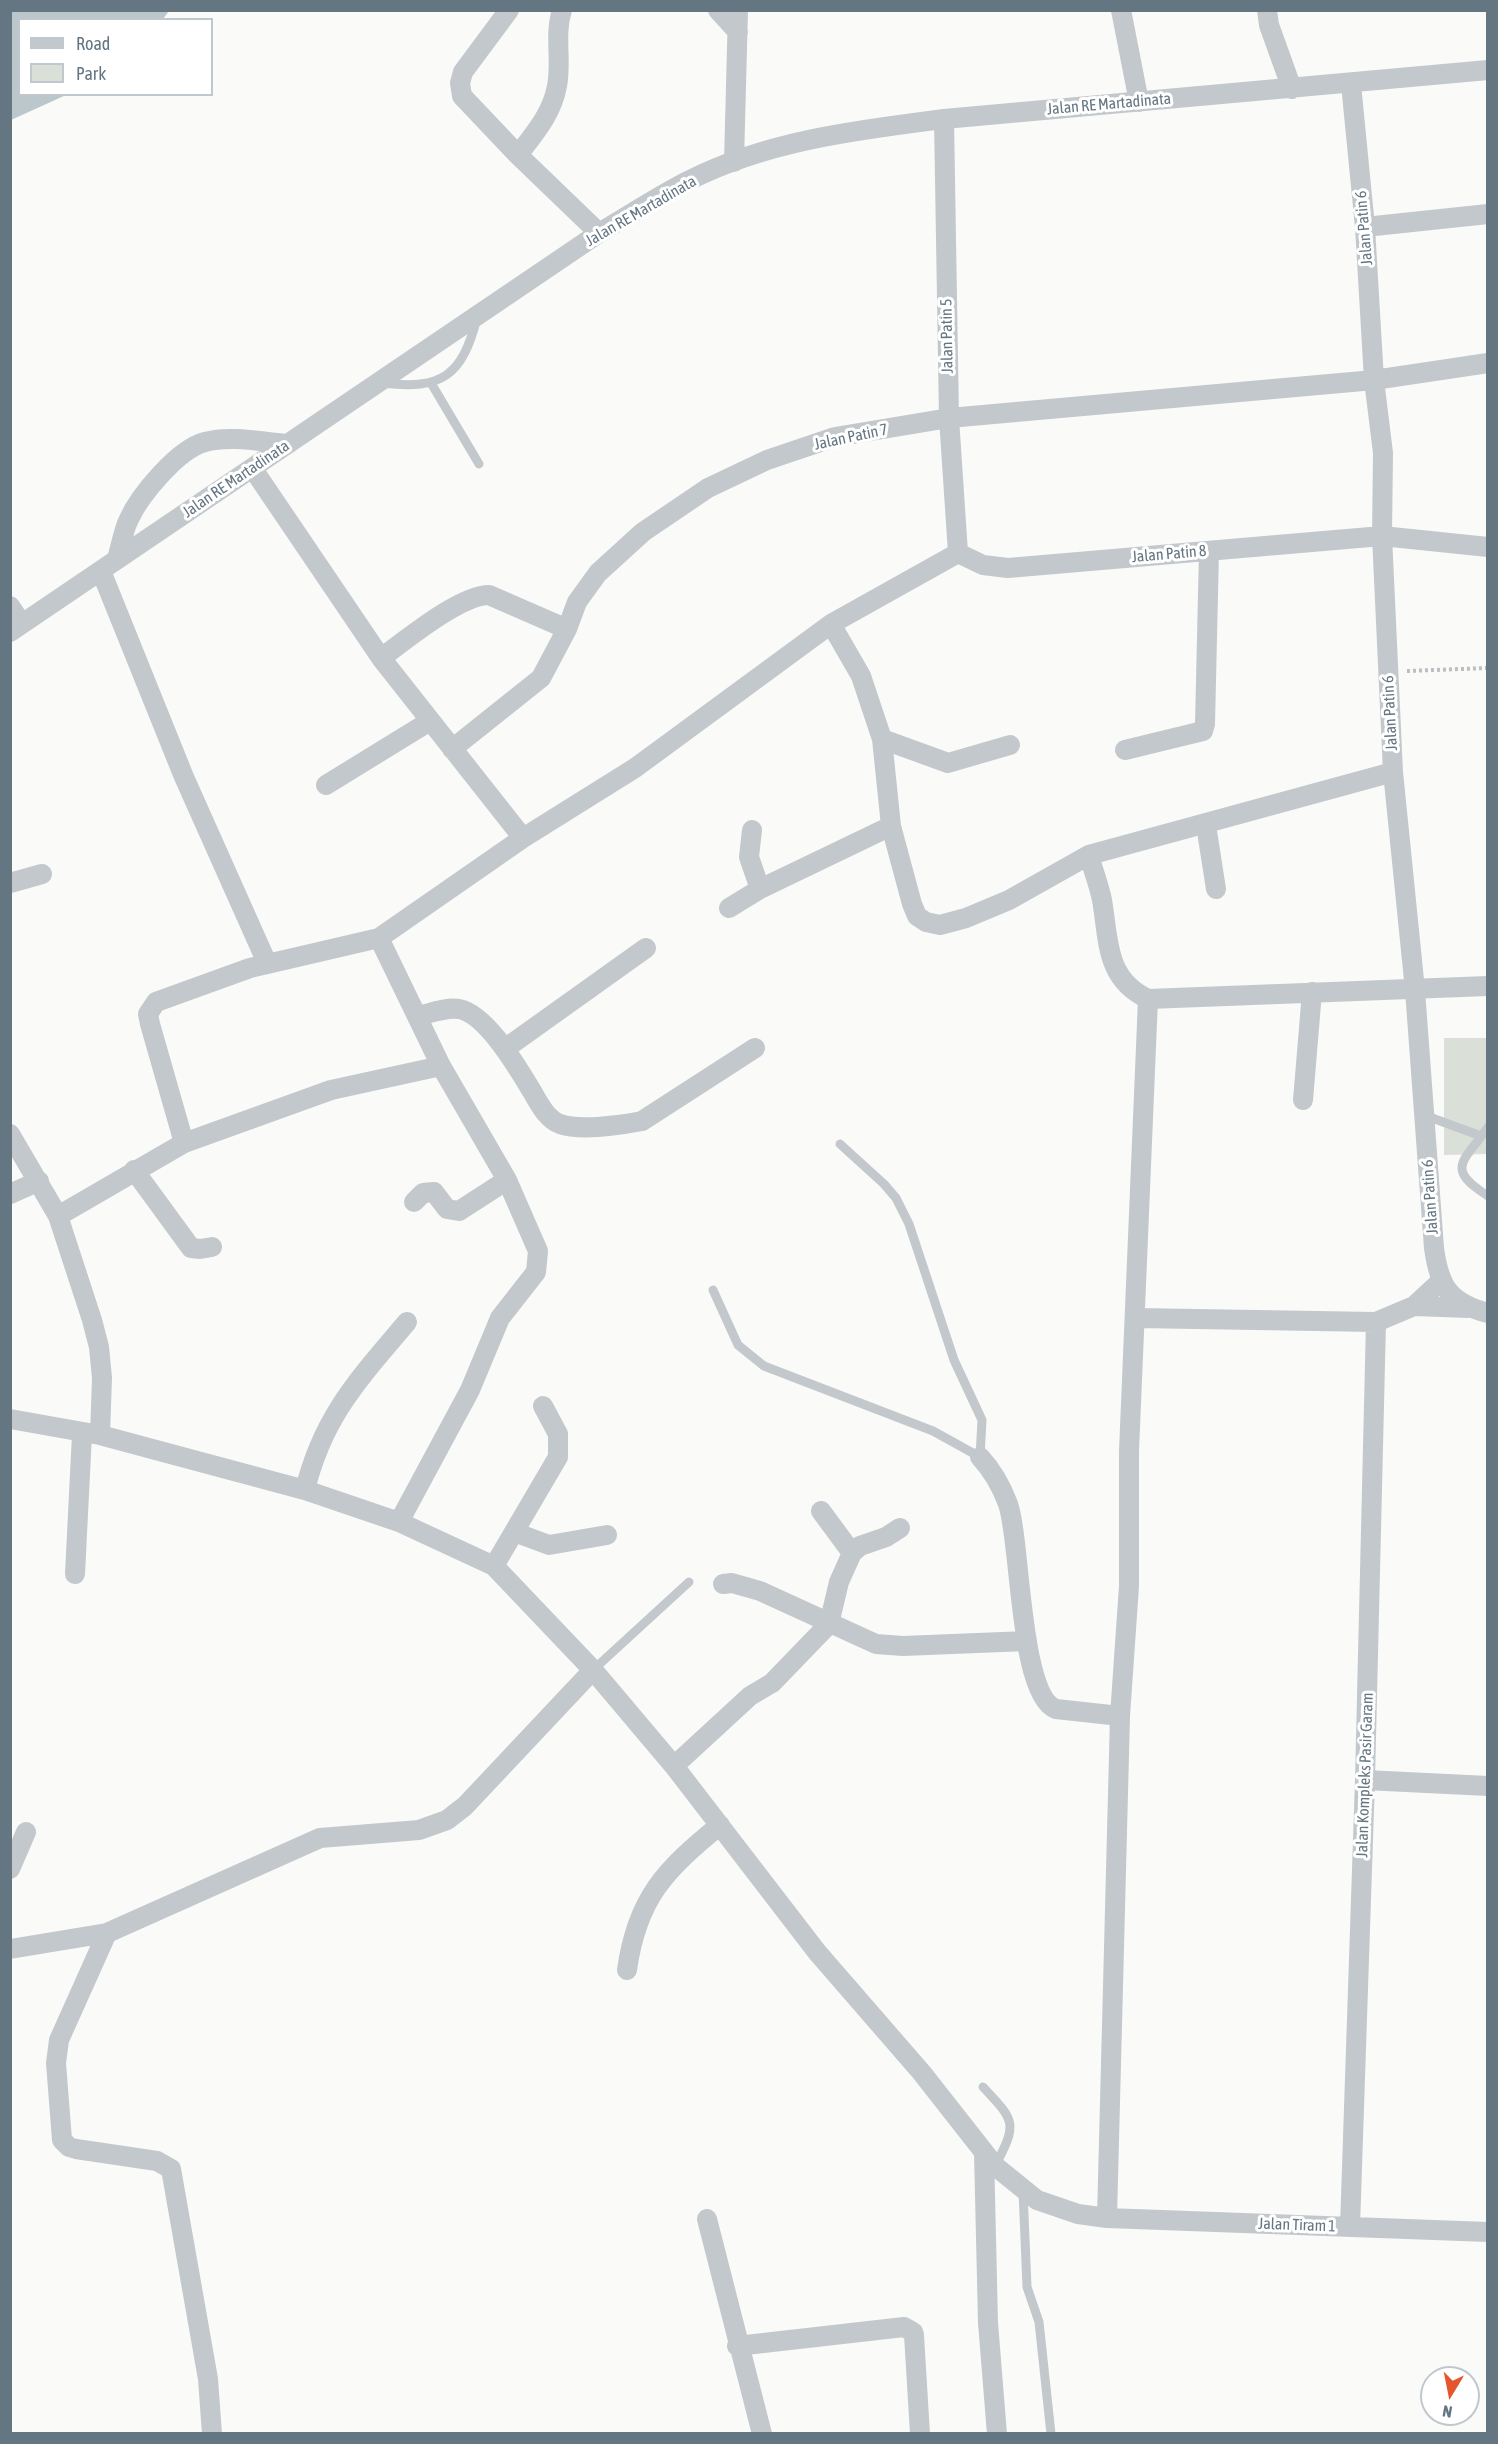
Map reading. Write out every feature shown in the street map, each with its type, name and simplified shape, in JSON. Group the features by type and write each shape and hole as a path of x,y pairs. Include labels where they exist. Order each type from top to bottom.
{"street":[{"path":"509,10 463,72 460,83 462,96 518,155 599,232"},
{"path":"518,155 547,117 552,103 557,85 559,25 562,10"},
{"path":"718,10 738,32"},
{"path":"734,162 738,10"},
{"path":"1121,10 1139,102"},
{"path":"1267,10 1269,25 1292,89"},
{"name":"Jalan RE Martadinata","path":"16,628 599,232 687,181 734,162 854,130 944,118 1351,84 1488,70"},
{"name":"Jalan Patin 6","path":"1351,84 1365,227 1374,380 1383,453 1382,536 1394,772 1415,990 1434,1248 1441,1281 1452,1297 1478,1310"},
{"name":"Jalan Patin 5","path":"944,118 949,418 958,553"},
{"path":"1365,227 1488,214"},
{"name":"Jalan Patin 7","path":"452,749 541,678 567,628 577,602 598,573 643,532 708,488 767,459 835,437 949,418 1374,380 1488,363"},
{"path":"267,963 184,777 109,565 128,520 148,488 188,450 205,442 230,440 288,444"},
{"path":"253,469 381,658 524,838"},
{"name":"Jalan Patin 8","path":"958,553 982,565 1008,568 1382,536 1488,547"},
{"path":"1125,750 1203,732 1209,551"},
{"path":"184,1143 150,1024 150,1008 156,1002 267,963 380,938 524,838 635,768 831,624 958,553"},
{"path":"381,658 430,623 474,596 489,595 567,628"},
{"path":"10,606 16,628"},
{"path":"831,624 861,676 882,739 891,825 917,916 933,924 940,925 966,918 1009,900 1089,855 1394,772"},
{"path":"326,785 430,721"},
{"path":"882,739 948,763 1010,746"},
{"path":"729,908 760,889 891,825"},
{"path":"1206,825 1216,889"},
{"path":"752,830 749,857 760,889"},
{"path":"1089,855 1101,898 1108,949 1117,972 1127,987 1148,999 1488,986"},
{"path":"10,883 42,874"},
{"path":"380,938 441,1066 507,1180 538,1251 536,1272 500,1318 470,1390 399,1522"},
{"path":"506,1048 646,948"},
{"path":"1303,1100 1312,992"},
{"path":"1107,2217 1120,1716 1129,1586 1129,1451 1148,999"},
{"path":"419,1016 449,1008 461,1009 471,1014 506,1048 545,1113 559,1124 573,1126 624,1125 642,1121 755,1048"},
{"path":"58,1216 184,1143 331,1090 441,1066"},
{"path":"10,1134 58,1216 99,1347 102,1378 92,1434 75,1574"},
{"path":"134,1170 171,1225 191,1248 195,1250 212,1247"},
{"path":"414,1202 423,1193 434,1192 447,1209 459,1211 507,1180"},
{"path":"10,1194 39,1181"},
{"path":"1136,1318 1376,1322 1414,1306 1441,1281"},
{"path":"1414,1306 1478,1310"},
{"path":"305,1490 311,1465 325,1430 345,1395 407,1322"},
{"name":"Jalan Kompleks Pasir Garam","path":"1350,2227 1365,1780 1376,1322"},
{"path":"10,1419 92,1434 305,1490 399,1522 494,1566 558,1457 558,1434 543,1406"},
{"path":"980,1457 994,1473 1008,1506 1027,1641 1040,1691 1050,1707 1120,1716"},
{"path":"821,1511 852,1553"},
{"path":"674,1766 750,1696 772,1683 829,1624 839,1582 852,1553 860,1546 886,1537 900,1528"},
{"path":"514,1532 549,1545 607,1535"},
{"name":"Jalan Tiram 1","path":"494,1566 592,1670 674,1766 817,1952 922,2073 989,2159 1023,2189 1053,2207 1078,2214 1107,2217 1488,2232"},
{"path":"723,1584 732,1583 760,1591 876,1644 903,1646 1027,1641"},
{"path":"10,1949 107,1933 320,1838 419,1830 447,1820 465,1806 592,1670"},
{"path":"1365,1780 1488,1786"},
{"path":"627,1970 632,1936 648,1899 678,1860 720,1825"},
{"path":"10,1869 26,1832"},
{"path":"107,1933 59,2040 56,2063 62,2140 69,2147 76,2149 157,2160 171,2169 208,2379 212,2433"},
{"path":"989,2159 988,2323 997,2433"},
{"path":"707,2219 737,2346 762,2433"},
{"path":"737,2346 903,2327 909,2329 914,2335 920,2433"}],"lane":[{"path":"378,383 413,387 431,383 459,365 469,349 477,316"},
{"path":"431,383 479,464"},
{"path":"1424,1115 1481,1136"},
{"path":"1488,1126 1462,1164 1462,1175 1467,1183 1488,1196"},
{"path":"713,1290 738,1345 764,1366 933,1431 980,1457 982,1420 954,1360 909,1224 896,1198 884,1184 840,1144"},
{"path":"592,1670 689,1582"},
{"path":"983,2087 1007,2113 1011,2122 1009,2136 989,2159"},
{"path":"1023,2189 1027,2287 1039,2322 1051,2433"}],"path":[{"path":"1388,672 1488,668"}],"green space":[{"path":"1444,1038 1487,1038 1487,1154 1444,1155"}],"shaded area":[{"path":"11,10 169,11 164,18 18,18 18,96 64,96 11,120"}]}
